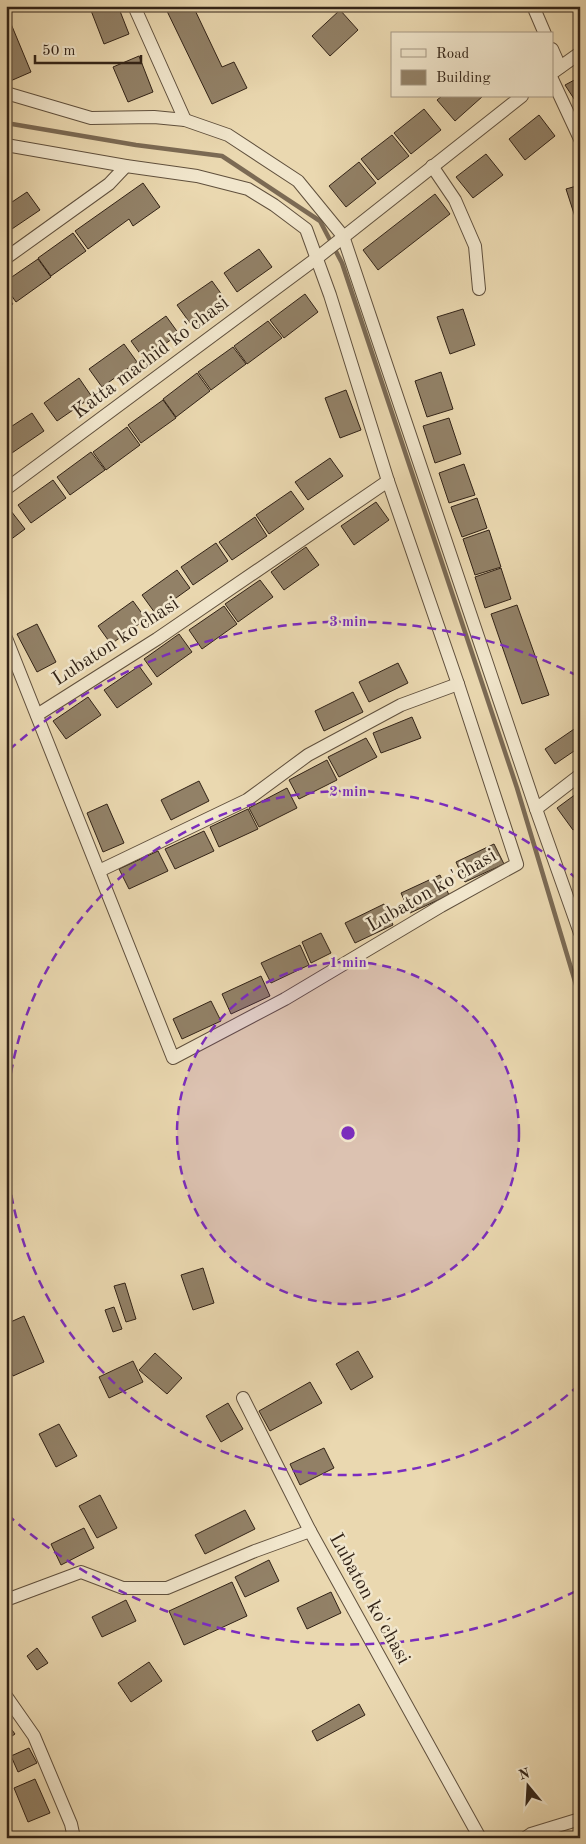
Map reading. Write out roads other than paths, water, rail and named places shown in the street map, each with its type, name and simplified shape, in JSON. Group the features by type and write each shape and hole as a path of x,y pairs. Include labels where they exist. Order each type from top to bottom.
{"street":[{"path":"134,6 185,120"},
{"path":"533,6 545,32"},
{"path":"556,70 580,53"},
{"path":"554,83 580,139"},
{"path":"6,93 91,118 154,117 185,120 228,135 298,181 343,236 536,809 580,933"},
{"name":"Katta machid ko'chasi","path":"6,489 318,258 343,236 519,98"},
{"name":"Lubaton ko'chasi","path":"6,145 126,166 197,176 248,189 274,205 306,229 318,258 388,481 458,684 517,864 285,999 173,1058 99,871"},
{"path":"6,258 109,184 126,166"},
{"path":"432,166 455,200 476,246 479,289"},
{"name":"Lubaton ko'chasi","path":"37,715 157,639 388,481"},
{"path":"6,638 99,871 247,800 308,755 401,705 458,684"},
{"path":"536,809 580,775"},
{"path":"243,1398 310,1531"},
{"name":"Lubaton ko'chasi","path":"6,1600 81,1572 123,1588 167,1588 255,1551 310,1531 480,1838"},
{"path":"6,1696 34,1736 72,1824 74,1838"},
{"path":"525,1838 580,1819"}],"waterway":[{"path":"6,123 136,145 222,156 320,221 342,263 517,788 580,998"}]}
